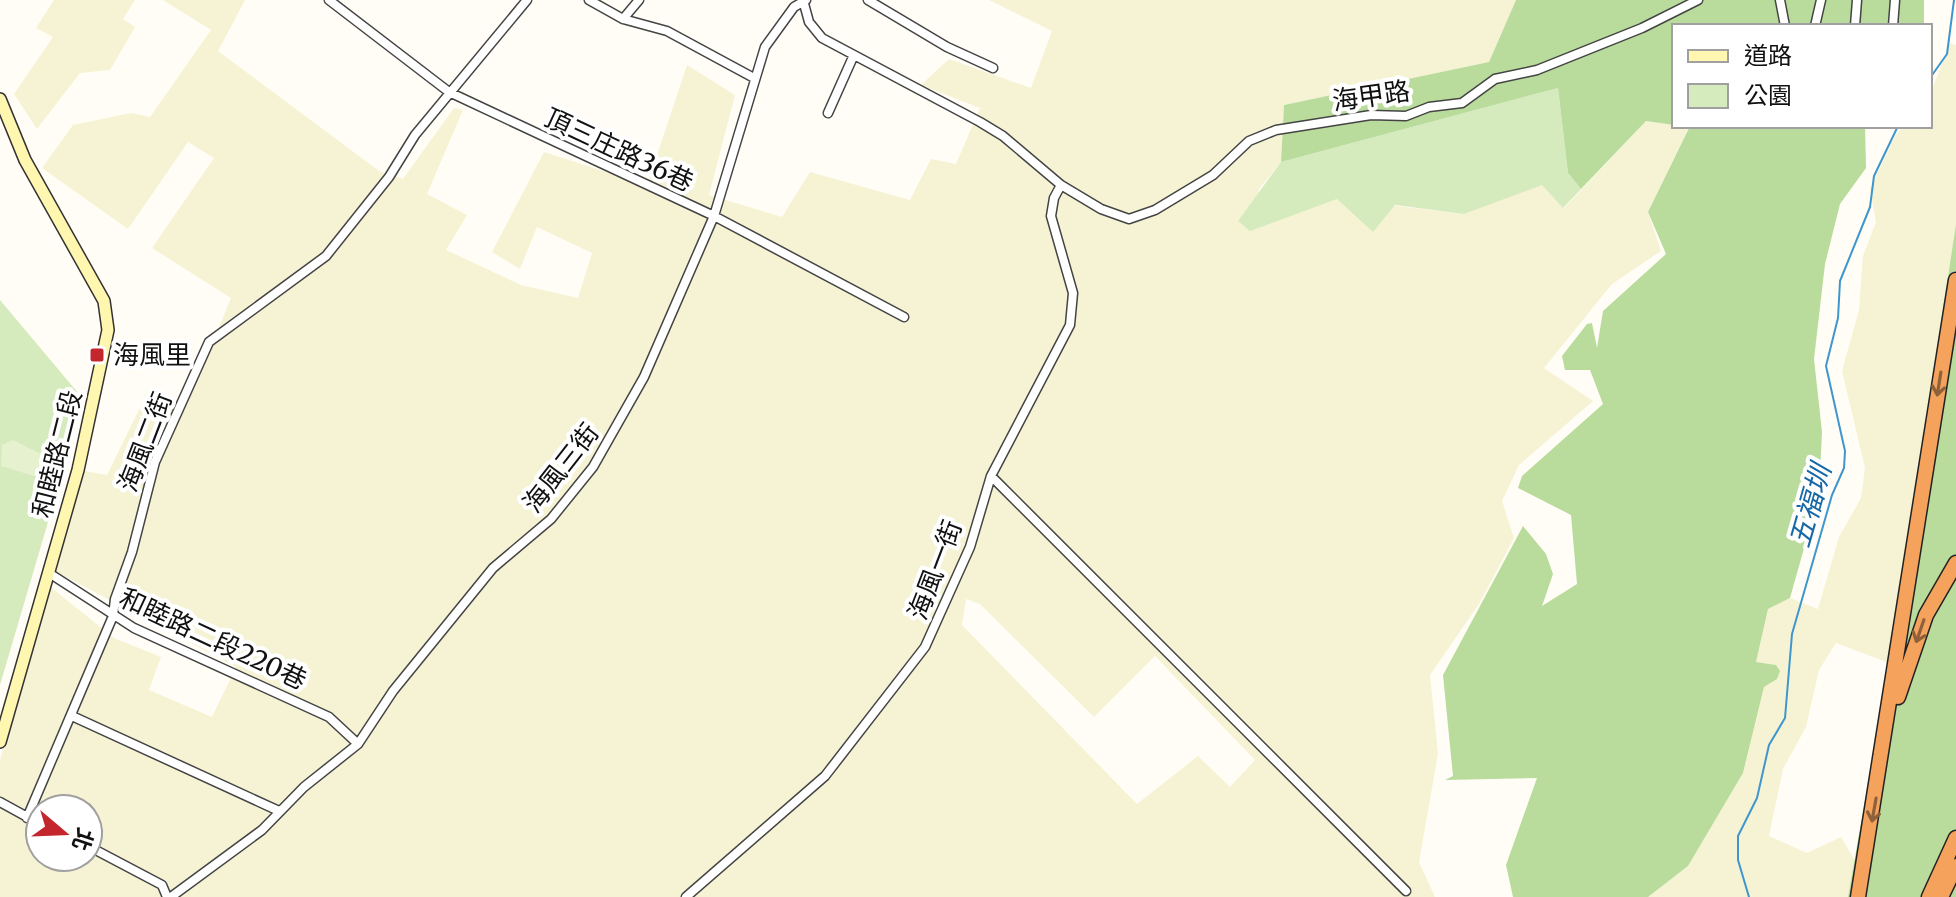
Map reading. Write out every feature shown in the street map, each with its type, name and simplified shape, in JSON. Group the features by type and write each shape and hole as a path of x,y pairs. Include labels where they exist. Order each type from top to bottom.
{"highway":[{"path":"1858,897 1887,733 1956,280"},
{"path":"1887,733 1926,615 1956,563"},
{"path":"1929,897 1956,838"},
{"path":"1941,897 1956,866"}],"street":[{"name":"頂三庄路36巷","path":"329,0 449,92 714,216 904,317"},
{"name":"海風二街","path":"38,793 113,616 115,599 132,552 155,462 209,342 326,256 364,211 449,92 527,0"},
{"path":"589,0 623,19 667,31 754,78"},
{"path":"623,19 639,0"},
{"path":"868,0 947,47 993,68"},
{"name":"海甲路","path":"1061,185 1101,209 1129,219 1155,210 1213,175 1249,141 1276,130 1371,115 1406,116 1429,107 1462,103 1495,79 1561,61 1642,28 1698,0"},
{"path":"1780,0 1785,24"},
{"path":"1815,24 1821,0"},
{"path":"1855,24 1857,0"},
{"path":"1893,24 1895,0"},
{"path":"804,1 809,22 822,38 853,57 916,86 1003,136 1061,185"},
{"name":"海風三街","path":"169,897 262,830 279,811 358,744 393,691 493,568 551,519 593,467 656,352 714,216 754,78 771,37 794,7 804,1"},
{"path":"828,113 853,57"},
{"name":"和睦路二段","path":"0,99 25,160 104,301 108,330 78,470 0,742"},
{"name":"海風一街","path":"686,897 825,776 925,647 970,547 991,476 1070,325 1073,293 1051,216 1054,198 1061,185"},
{"path":"991,476 1406,891"},
{"name":"和睦路二段220巷","path":"49,573 113,616 329,717 358,744"},
{"path":"72,716 279,811"},
{"path":"0,802 24,816"},
{"path":"104,854 162,885 169,897"}],"shaded area":[{"path":"54,0 135,0 123,19 135,27 110,70 80,73 37,129 14,94 53,37 36,28"},
{"path":"163,0 245,0 218,51 379,171 403,179 454,108 463,110 427,194 467,215 446,250 521,285 578,298 592,253 537,227 520,269 492,252 544,152 647,185 687,65 735,95 709,195 782,217 810,172 910,200 931,159 956,164 980,108 921,85 949,59 1031,88 1052,31 989,0 1516,0 1489,62 1284,105 1281,162 1259,189 1250,230 1337,199 1464,214 1542,184 1564,208 1646,121 1672,125 1672,128 1689,128 1648,212 1661,251 1612,284 1544,368 1593,401 1519,465 1502,501 1514,538 1479,604 1430,675 1438,754 1419,862 1435,897 0,897 0,760 48,585 114,638 161,657 149,690 212,717 236,667 53,570 85,471 107,475 149,389 185,409 231,298 152,248 214,158 188,142 128,229 42,168 73,125 131,113 150,117 211,30","holes":["966,599 980,604 1094,717 1155,656 1255,760 1230,787 1198,756 1137,804 962,625"]},
{"path":"1950,43 1956,45 1956,224 1889,663 1836,643 1819,670 1806,727 1783,769 1769,836 1807,853 1841,837 1855,861 1848,897 1648,897 1688,866 1743,773 1764,687 1777,679 1776,665 1756,662 1768,609 1790,598 1818,609 1839,537 1861,498 1865,468 1842,371 1859,310 1863,256 1876,222 1870,189 1895,136 1902,128 1932,128 1932,90"}],"green space":[{"path":"1516,0 1924,0 1924,24 1672,24 1672,125 1646,121 1581,189 1568,173 1558,88 1281,162 1284,105 1489,62"},
{"path":"1558,88 1568,173 1581,189 1563,208 1542,185 1464,214 1395,205 1373,232 1337,199 1250,231 1238,221 1281,162"},
{"path":"1689,128 1865,128 1866,168 1840,204 1825,264 1814,359 1822,432 1819,495 1790,598 1768,609 1756,662 1776,665 1780,671 1777,679 1764,687 1743,773 1688,866 1648,897 1513,897 1506,865 1537,778 1445,780 1453,776 1443,675 1523,526 1546,554 1553,574 1542,606 1577,584 1571,515 1518,488 1522,476 1603,404 1590,370 1565,370 1562,356 1587,324 1592,323 1597,348 1603,311 1666,254 1648,212"},
{"path":"1956,224 1956,897 1848,897 1889,663"},
{"path":"0,300 84,400 0,685"},
{"path":"13,440 47,457 50,465 44,474 34,476 1,466 2,445"}],"waterway":[{"name":"五福圳","path":"1932,75 1947,54 1954,0"},
{"name":"五福圳","path":"1749,897 1738,860 1738,836 1757,798 1769,745 1785,718 1792,634 1832,495 1844,468 1845,451 1826,366 1838,318 1840,281 1870,207 1874,176 1897,128"}],"place":[{"name":"海風里","path":"97,355"}]}
